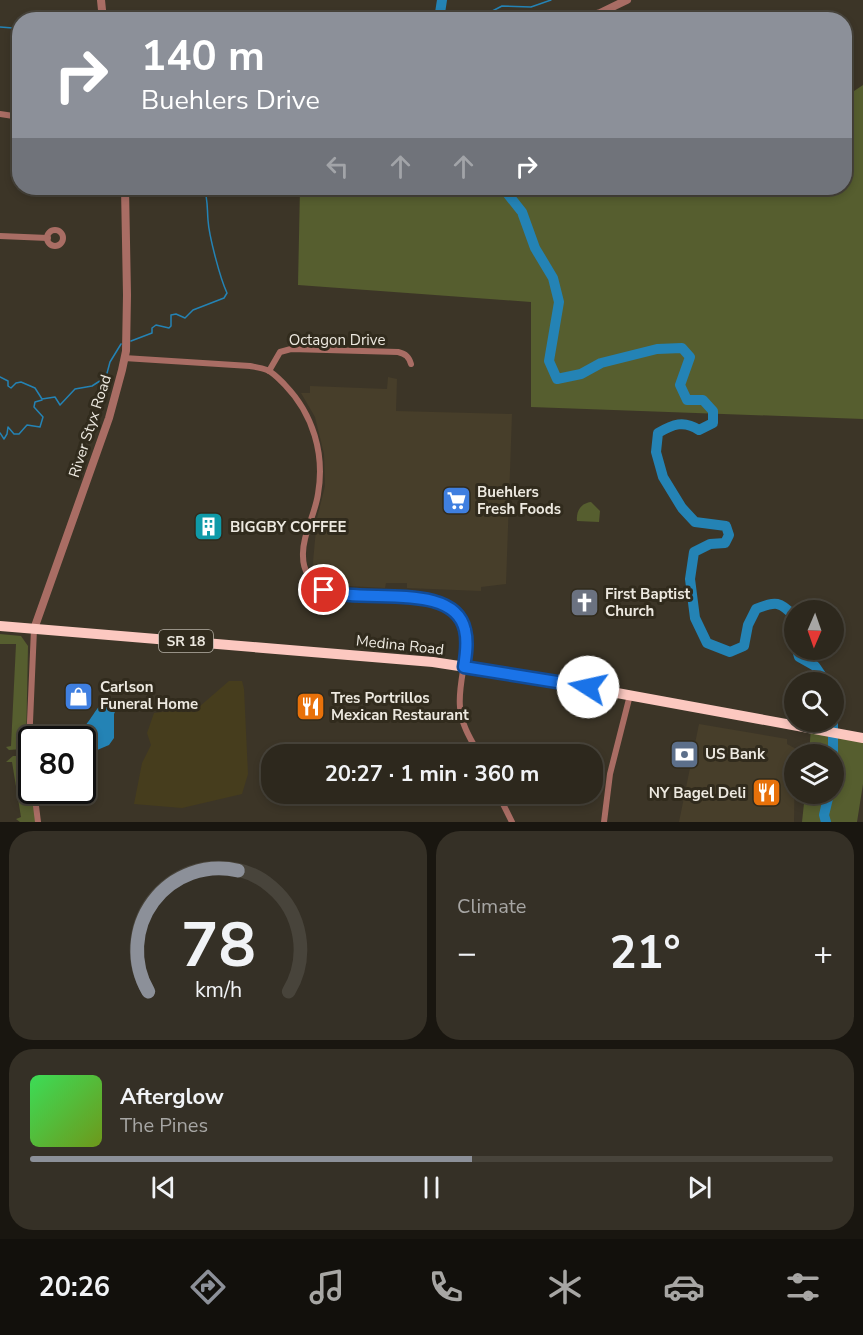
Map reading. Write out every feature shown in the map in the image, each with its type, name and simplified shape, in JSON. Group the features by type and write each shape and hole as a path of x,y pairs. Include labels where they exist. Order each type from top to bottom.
{"highway":[{"name":"Medina Road","path":"0,626 403,659 630,695 863,738"}],"street":[{"path":"602,12 627,0"},
{"name":"River Styx Road","path":"34,629 118,389 124,358 127,295 125,195"},
{"path":"0,236 48,238"},
{"name":"Octagon Drive","path":"269,371 280,352 291,349 398,352 406,355 411,364"},
{"path":"124,358 250,366 269,371 300,401 309,418 319,453 320,476 317,498 303,549 303,565 310,579 324,590 334,594 432,600 441,602 454,610 461,618 467,641 460,709 464,726 474,744"},
{"path":"30,726 34,629"},
{"path":"604,822 610,774 630,695"},
{"path":"36,804 38,822"},
{"path":"503,804 512,822"}],"shaded area":[{"path":"388,377 397,379 396,411 512,414 506,584 481,587 481,591 407,588 407,583 386,583 385,588 330,585 321,580 314,571 317,518 325,486 324,454 315,417 301,393 310,393 310,386 387,389"},
{"path":"699,724 787,739 787,744 784,744 784,804 794,804 794,822 679,822"}],"green space":[{"path":"863,85 863,419 531,407 531,302 298,285 300,195 852,195 852,92"},
{"path":"591,502 600,511 599,522 577,521 580,508"},
{"path":"0,634 21,636 28,646 26,726 18,726 18,749 9,750 6,747 11,746 16,644 0,644"},
{"path":"811,732 832,732 863,738 863,784 857,822 802,822 804,804 844,804 844,744 810,744"},
{"path":"13,756 18,756 18,799 12,762 6,762"},
{"path":"19,804 33,804 36,822 20,822 16,819 21,817"}],"sand":[{"path":"229,681 242,681 244,689 248,774 242,794 182,808 134,804 142,763 151,745 147,733 154,713 199,707"}],"water":[{"path":"112,698 118,705 114,714 114,738 109,745 96,750 96,726 85,726 107,699"}],"waterway":[{"path":"440,12 442,0"},
{"path":"490,12 502,6 531,7 551,0"},
{"path":"0,27 12,28"},
{"path":"131,341 152,333 152,328 156,325 169,328 171,315 176,314 185,318 193,310 224,298 227,293 213,246 206,195"},
{"path":"509,195 522,212 535,248 553,278 559,302 549,361 557,379 581,374 601,363 657,349 682,348 690,357 680,385 687,400 703,400 713,411 713,423 699,430 683,424 663,430 658,433 656,452 663,477 682,508 695,522 726,526 729,535 725,543 710,544 694,552 690,579 695,618 707,643 730,652 744,646 748,625 756,609 773,604 784,607"},
{"path":"0,377 8,381 8,386 11,388 21,382 35,388 42,399 55,397 60,405 75,389 92,386 106,377 110,362 121,344"},
{"path":"0,433 4,439 8,427 14,434 19,434 27,425 40,427 43,417 34,407 35,402 42,400"},
{"path":"804,660 815,666 819,672"},
{"path":"833,732 833,744"},
{"path":"826,822 824,815 827,804"}],"place":[{"name":"Buehlers Fresh Foods","path":"456,501"},
{"name":"BIGGBY COFFEE","path":"209,527"},
{"name":"First Baptist Church","path":"584,603"},
{"name":"Carlson Funeral Home","path":"79,696"},
{"name":"Tres Portrillos Mexican Restaurant","path":"310,707"},
{"name":"US Bank","path":"684,754"},
{"name":"NY Bagel Deli","path":"767,793"}],"route":[{"path":"324,590 334,594 441,602 454,610 461,618 465,629 467,641 464,667 588,687"}]}
